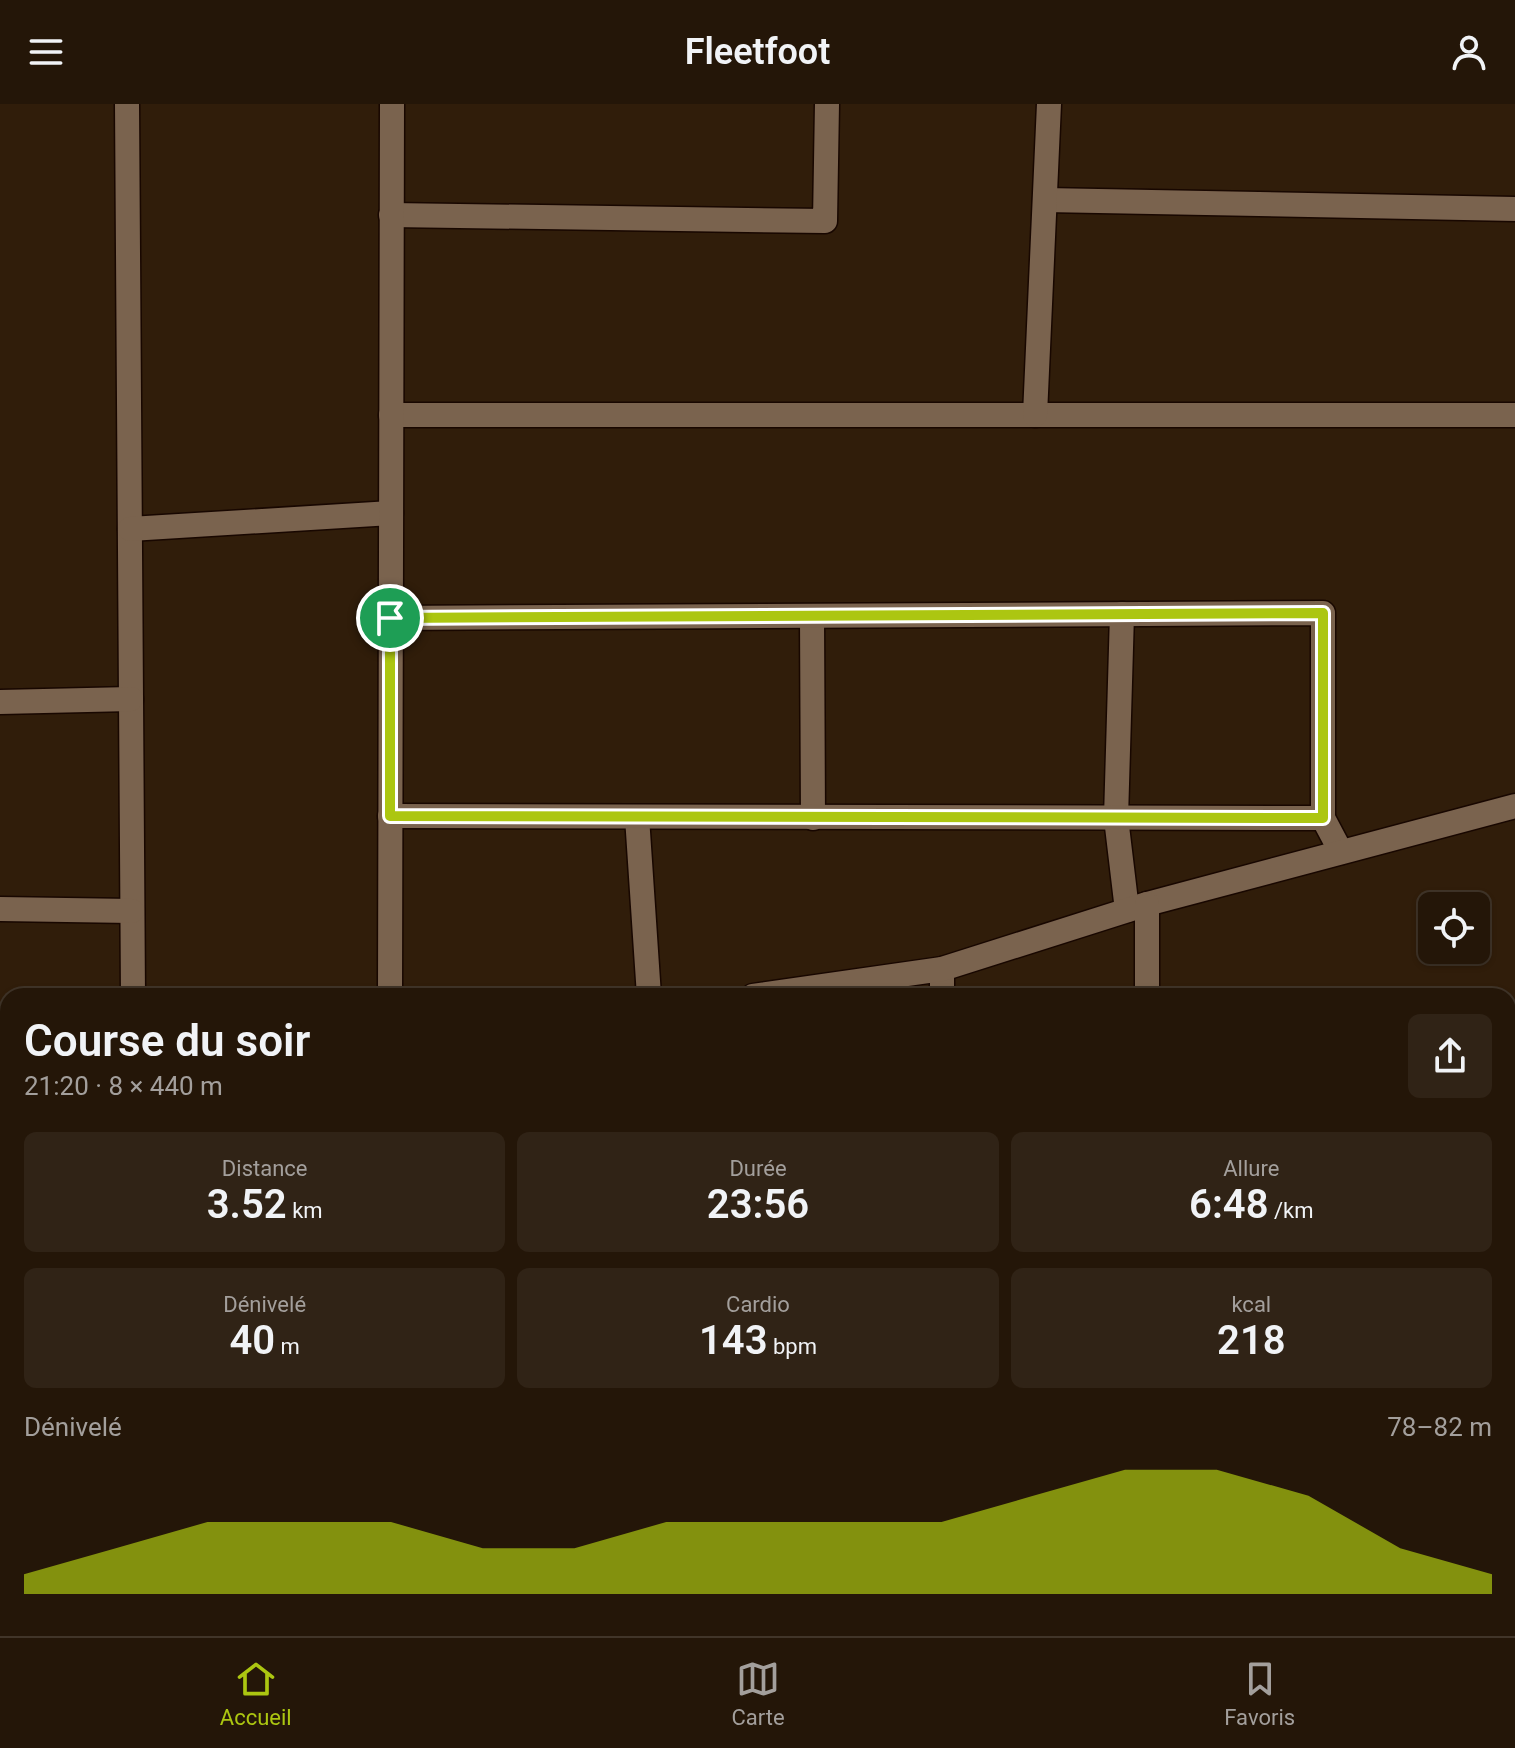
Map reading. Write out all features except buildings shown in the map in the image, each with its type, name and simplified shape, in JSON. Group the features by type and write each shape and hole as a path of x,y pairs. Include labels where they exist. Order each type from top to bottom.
{"street":[{"path":"127,104 133,988"},
{"path":"390,988 392,104"},
{"path":"391,215 825,221 827,104"},
{"path":"1035,415 1049,104"},
{"path":"1045,200 1515,209"},
{"path":"391,415 1515,415"},
{"path":"130,529 391,513"},
{"path":"390,618 1323,613 1323,818 1341,852"},
{"path":"1122,614 1116,818 1137,907 1146,988"},
{"path":"812,617 813,818"},
{"path":"0,702 131,699"},
{"path":"809,988 942,969 1137,907 1515,806"},
{"path":"390,816 1323,818"},
{"path":"637,817 648,988"},
{"path":"0,909 132,911"},
{"path":"942,969 942,988"}],"route":[{"path":"1323,613 1323,818 390,816 390,618 1323,613"}]}
